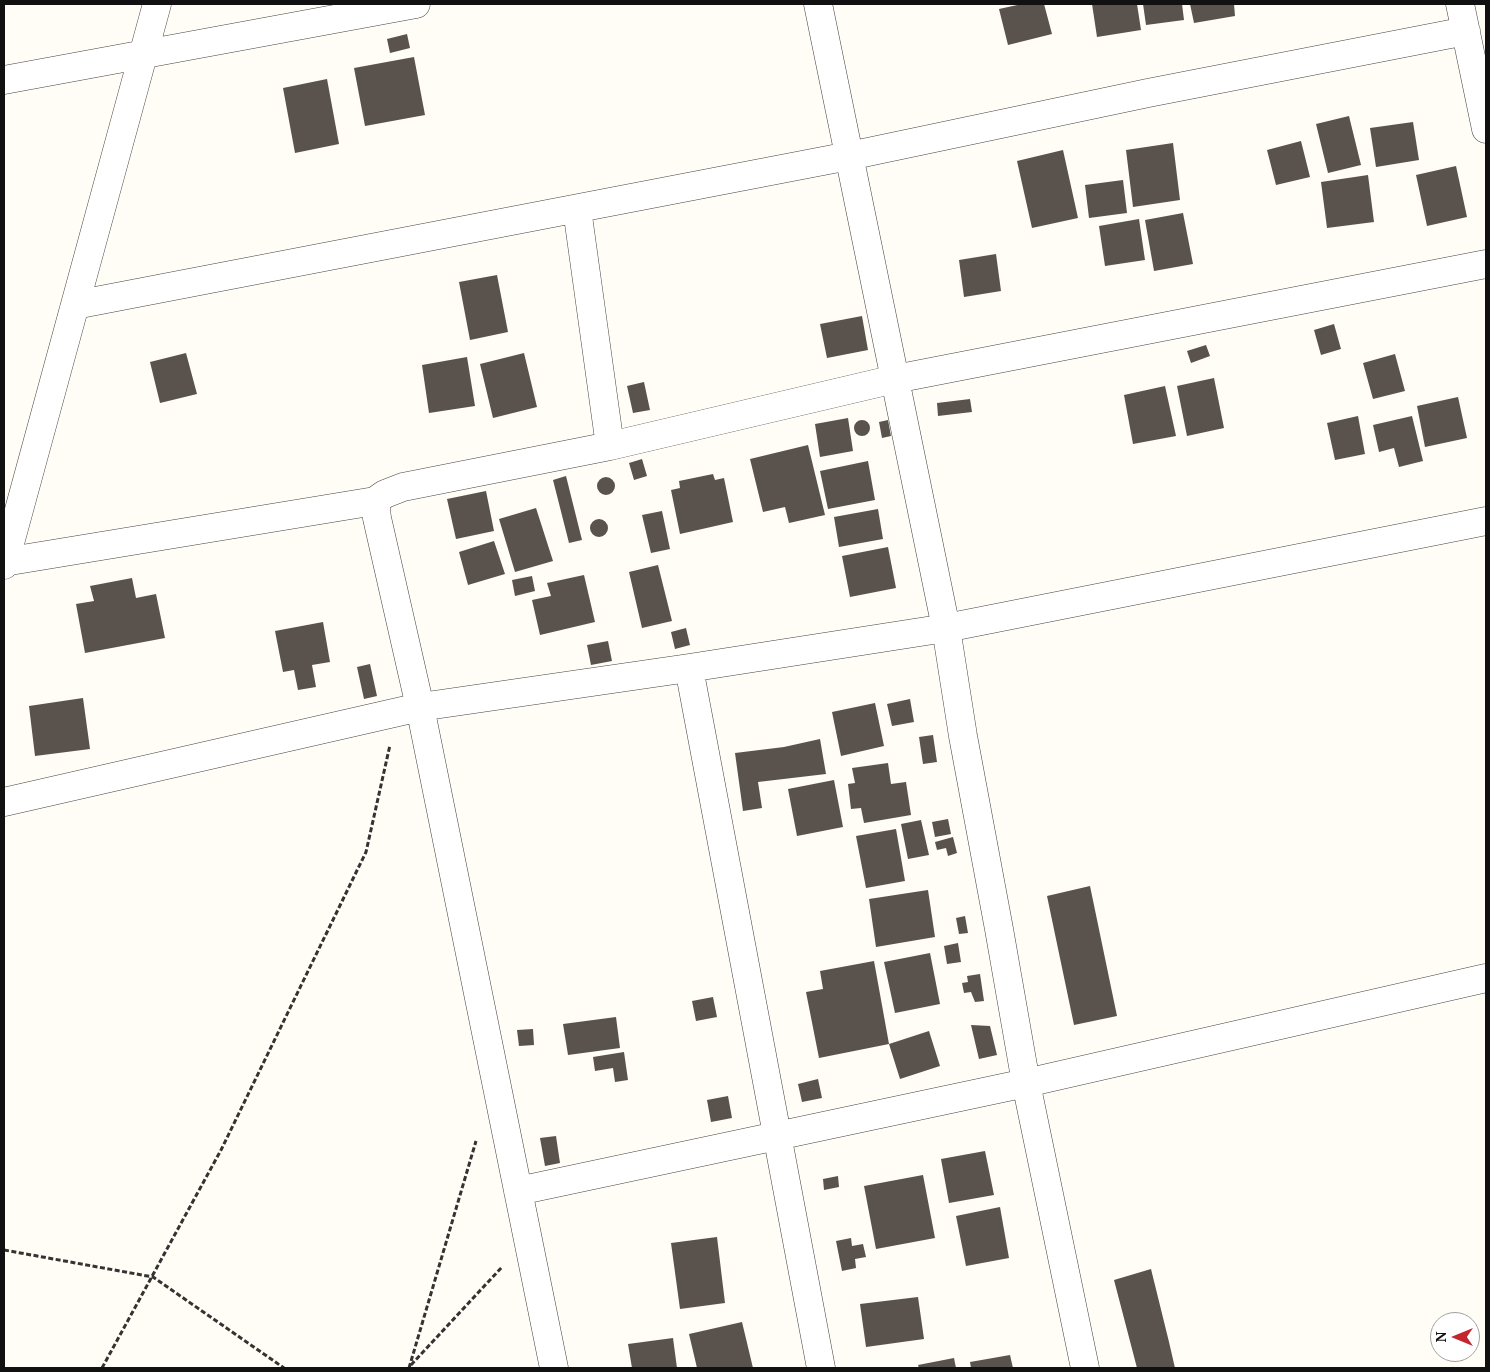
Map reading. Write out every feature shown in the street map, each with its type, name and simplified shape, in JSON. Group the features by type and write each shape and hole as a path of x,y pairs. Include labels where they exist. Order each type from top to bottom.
{"street":[{"path":"157,4 4,563 375,501 403,487 610,446 895,379 1486,264"},
{"path":"4,80 416,4"},
{"path":"818,4 946,628 963,736 1026,1083 1085,1368"},
{"path":"1460,4 1486,129"},
{"path":"75,305 849,156 1466,31"},
{"path":"577,208 610,446"},
{"path":"375,501 409,709 518,1191 554,1368"},
{"path":"4,802 409,709 946,628 1486,521"},
{"path":"689,668 821,1368"},
{"path":"518,1191 1026,1083 1486,978"}],"path":[{"path":"102,1368 221,1150 366,852 409,709"},
{"path":"410,1367 478,1135"},
{"path":"410,1367 528,1240"},
{"path":"4,1250 153,1277 284,1368"}],"building":[{"path":"1022,4 1044,4 1052,34 1008,45 999,9"},
{"path":"1092,4 1137,4 1141,30 1097,37"},
{"path":"1143,4 1182,4 1184,20 1146,25"},
{"path":"1190,4 1234,4 1235,16 1194,23"},
{"path":"407,34 410,48 390,53 387,39"},
{"path":"414,57 425,115 365,126 354,68"},
{"path":"327,79 339,144 295,153 283,88"},
{"path":"1349,116 1361,165 1328,173 1316,124"},
{"path":"1413,122 1419,160 1376,167 1370,128"},
{"path":"1301,141 1310,177 1276,185 1267,150"},
{"path":"1173,143 1180,200 1133,207 1126,150"},
{"path":"1063,150 1078,218 1032,228 1017,161"},
{"path":"1456,166 1467,217 1427,226 1416,175"},
{"path":"1368,175 1374,222 1327,228 1321,182"},
{"path":"1123,180 1127,213 1089,218 1085,185"},
{"path":"1183,213 1193,264 1154,271 1145,220"},
{"path":"1139,219 1145,260 1105,266 1099,226"},
{"path":"996,254 1001,291 964,297 959,260"},
{"path":"497,275 508,332 470,340 459,282"},
{"path":"862,316 868,350 827,358 820,324"},
{"path":"1334,324 1341,349 1321,355 1314,330"},
{"path":"1206,345 1210,356 1191,363 1187,351"},
{"path":"186,353 197,394 160,403 150,362"},
{"path":"524,353 537,407 493,418 480,364"},
{"path":"1395,354 1405,391 1373,399 1363,363"},
{"path":"467,357 475,406 429,413 422,365"},
{"path":"1214,378 1224,428 1187,436 1177,386"},
{"path":"644,382 650,410 633,413 627,386"},
{"path":"1165,386 1176,436 1133,444 1124,395"},
{"path":"1458,397 1467,438 1425,447 1417,406"},
{"path":"970,399 972,412 938,416 937,403"},
{"path":"1358,416 1365,454 1335,460 1327,423"},
{"path":"1412,416 1423,461 1399,467 1394,448 1379,452 1373,425"},
{"path":"848,418 853,451 820,457 815,424"},
{"path":"859,420 865,420 870,425 868,434 859,436 854,431 854,425"},
{"path":"888,420 891,436 882,438 879,422"},
{"path":"808,445 825,515 789,523 785,507 763,512 750,459"},
{"path":"642,459 647,476 634,480 629,463"},
{"path":"868,461 875,500 828,509 820,471"},
{"path":"713,474 715,480 724,478 733,522 680,534 671,490 680,488 679,481"},
{"path":"566,476 582,540 569,543 553,480"},
{"path":"606,477 612,480 615,486 612,492 606,495 600,492 597,486 600,480"},
{"path":"486,491 494,531 456,539 447,499"},
{"path":"536,508 553,561 515,572 499,519"},
{"path":"878,509 883,539 839,547 834,517"},
{"path":"662,511 670,549 651,553 642,515"},
{"path":"599,519 605,522 608,528 605,534 599,537 593,534 590,528 593,522"},
{"path":"494,541 505,574 468,585 459,552"},
{"path":"888,547 896,588 850,597 842,556"},
{"path":"658,565 672,621 642,628 629,572"},
{"path":"584,575 595,622 540,635 532,600 551,596 547,583"},
{"path":"532,576 535,591 515,596 512,580"},
{"path":"132,578 136,598 156,594 165,638 85,653 76,604 94,601 90,586"},
{"path":"323,622 330,662 312,665 316,687 298,690 294,670 283,672 275,631"},
{"path":"686,628 690,645 675,649 671,632"},
{"path":"608,641 612,661 591,665 587,645"},
{"path":"370,664 377,696 364,699 357,667"},
{"path":"83,698 90,749 35,756 29,706"},
{"path":"910,699 914,722 892,726 887,704"},
{"path":"875,703 884,746 841,756 832,712"},
{"path":"933,735 937,762 923,764 919,737"},
{"path":"820,739 826,774 758,782 762,808 743,811 735,753 784,747"},
{"path":"888,763 891,784 906,782 911,815 864,823 861,808 851,809 848,784 855,783 852,768"},
{"path":"834,780 843,827 797,836 788,789"},
{"path":"948,819 951,834 935,837 932,822"},
{"path":"921,820 929,855 908,859 901,824"},
{"path":"896,829 905,881 866,888 856,836"},
{"path":"953,837 957,853 948,856 946,848 937,850 935,842"},
{"path":"1090,886 1117,1016 1074,1025 1047,896"},
{"path":"928,890 935,937 876,947 869,899"},
{"path":"965,916 968,933 959,934 956,918"},
{"path":"958,943 961,962 947,964 944,946"},
{"path":"930,953 940,1004 895,1013 884,962"},
{"path":"874,961 889,1044 819,1058 806,992 823,989 820,971"},
{"path":"980,974 984,1001 975,1002 971,992 964,993 962,983 968,982 967,976"},
{"path":"713,997 717,1017 696,1021 692,1001"},
{"path":"616,1017 620,1048 568,1055 563,1024"},
{"path":"971,1025 990,1026 997,1055 979,1059"},
{"path":"533,1029 534,1045 519,1046 517,1030"},
{"path":"929,1031 940,1066 900,1079 889,1044"},
{"path":"624,1052 628,1080 615,1082 613,1068 595,1071 593,1057"},
{"path":"818,1079 822,1098 802,1102 798,1084"},
{"path":"728,1096 732,1118 711,1122 707,1100"},
{"path":"556,1136 560,1163 545,1166 540,1138"},
{"path":"985,1151 994,1195 949,1203 941,1159"},
{"path":"923,1175 935,1238 876,1249 864,1186"},
{"path":"838,1176 839,1187 824,1190 823,1179"},
{"path":"1000,1207 1009,1258 966,1266 956,1216"},
{"path":"717,1237 725,1303 680,1309 671,1243"},
{"path":"851,1238 852,1246 863,1244 866,1257 855,1259 856,1268 842,1271 836,1241"},
{"path":"1151,1269 1175,1368 1137,1368 1114,1280"},
{"path":"918,1297 924,1339 866,1347 860,1304"},
{"path":"742,1322 753,1368 697,1368 689,1334"},
{"path":"673,1338 677,1368 632,1368 628,1344"},
{"path":"1010,1355 1013,1368 971,1368 970,1362"},
{"path":"954,1358 956,1368 919,1368 918,1365"}]}
